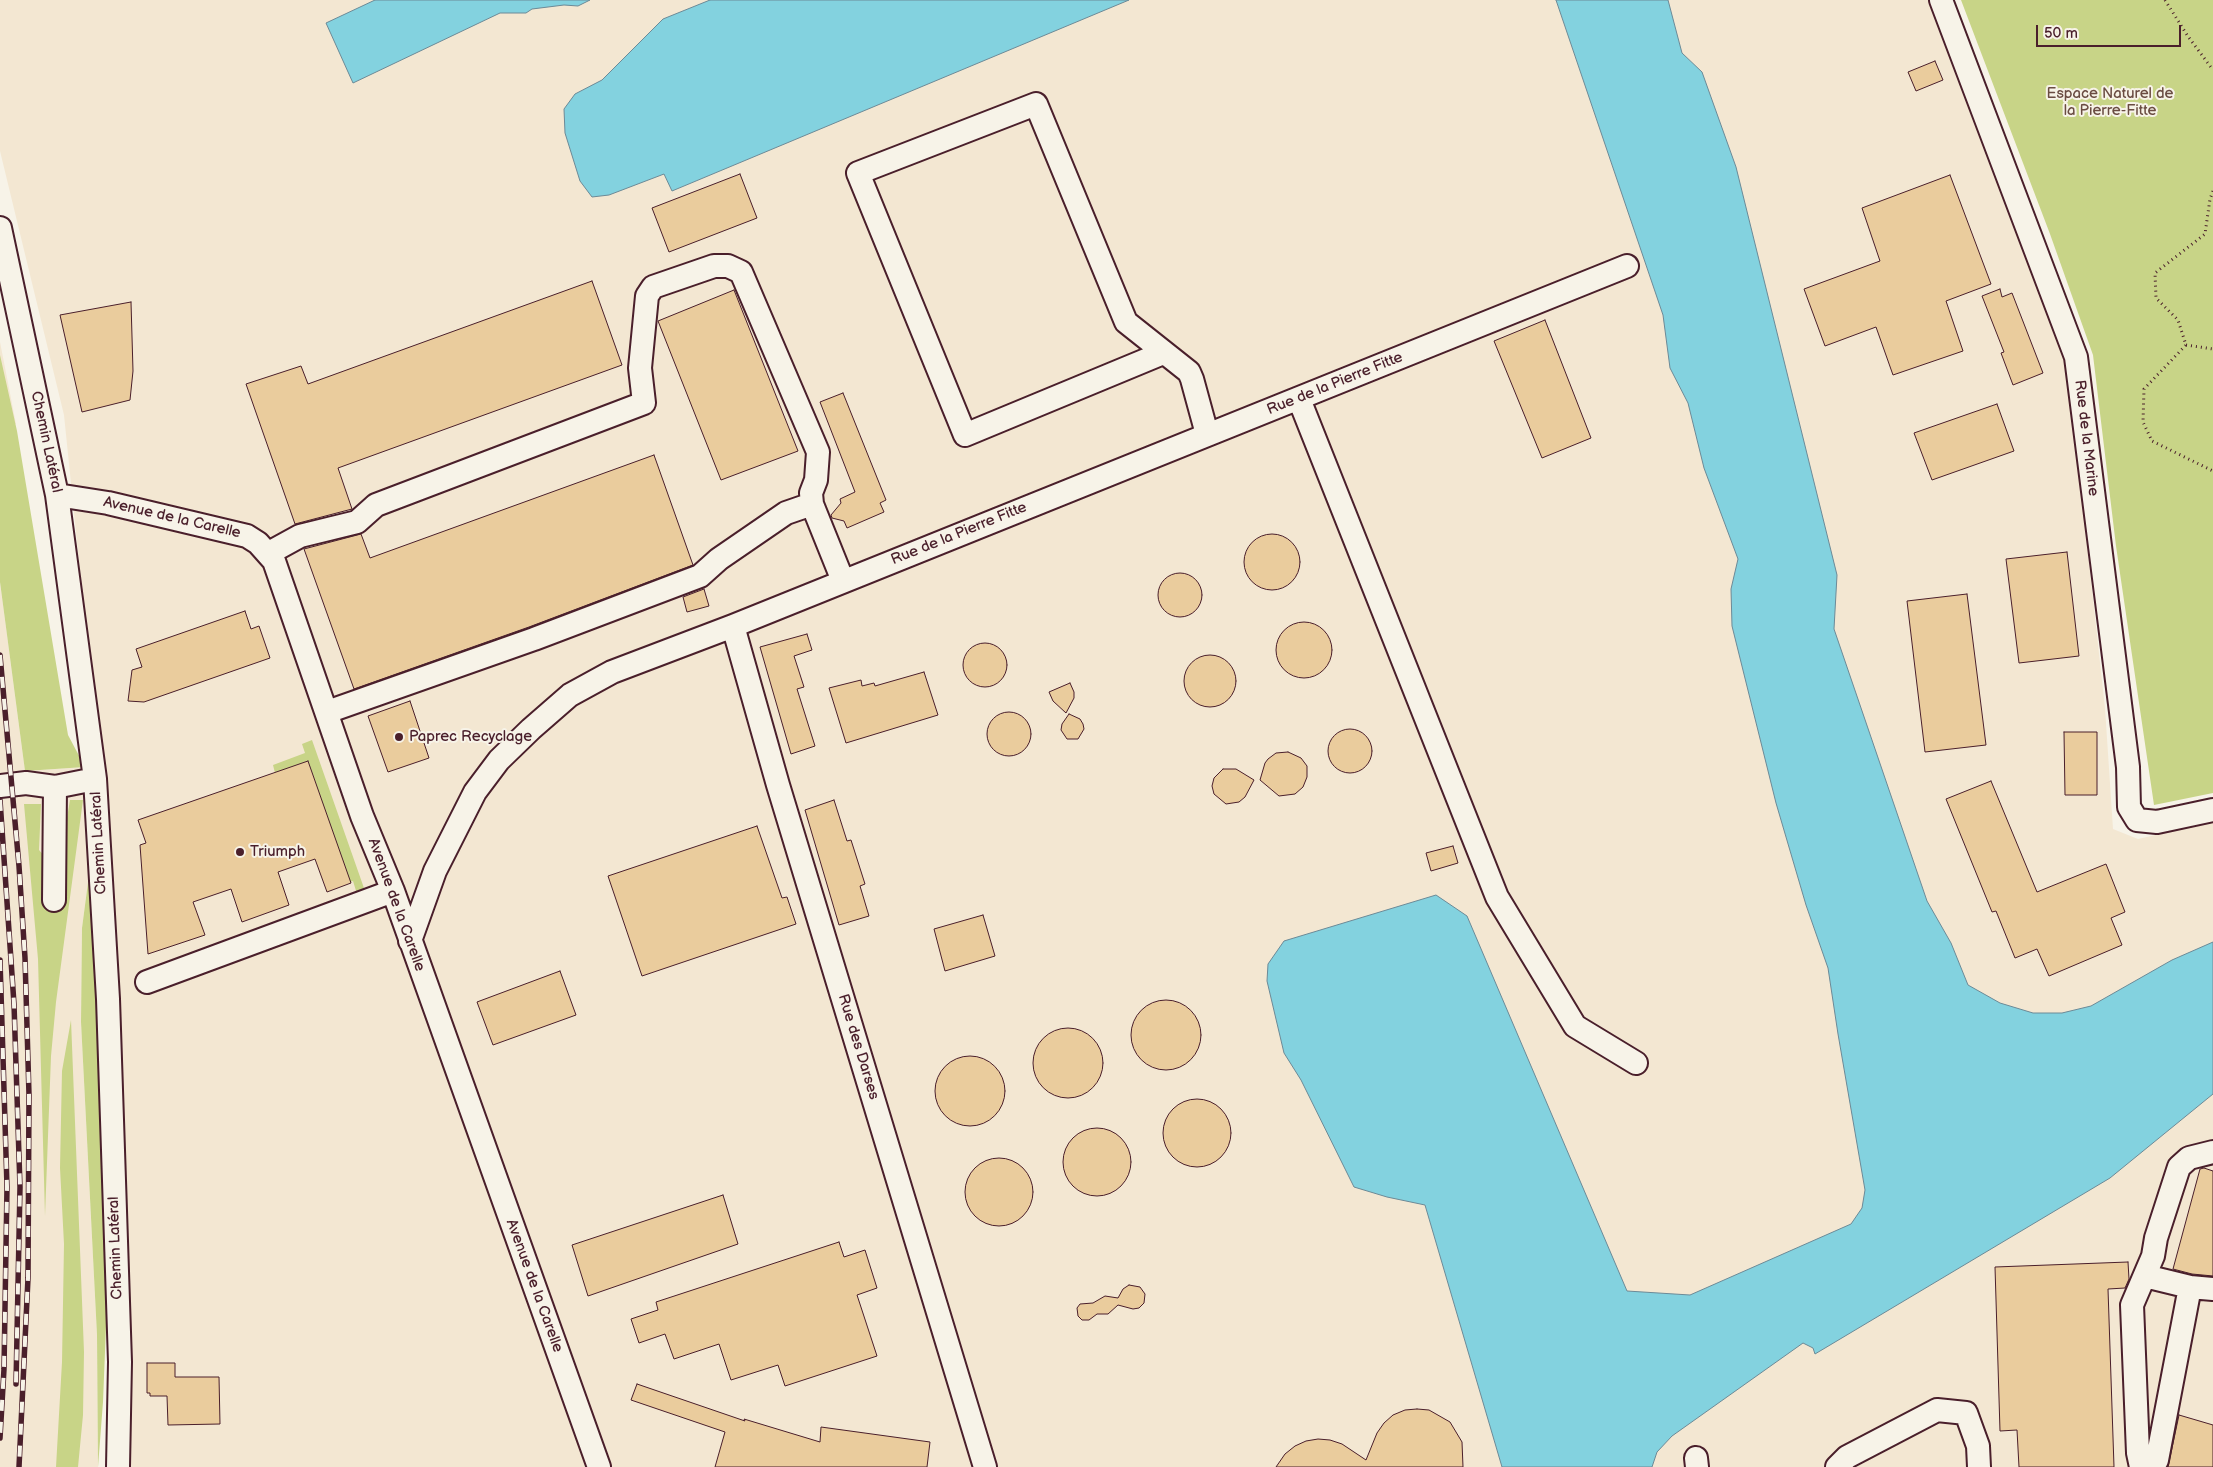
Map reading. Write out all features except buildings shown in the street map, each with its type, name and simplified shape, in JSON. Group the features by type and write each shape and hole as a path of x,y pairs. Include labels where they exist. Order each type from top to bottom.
{"street":[{"name":"Rue de la Marine","path":"1940,0 2076,357 2128,767 2129,807 2124,816 2137,820 2157,822 2213,810"},
{"path":"1164,354 965,435 858,173 1036,104 1126,322 1164,354 1182,365 1192,379 1207,434"},
{"name":"Chemin Latéral","path":"0,228 57,495 95,778 108,1008 120,1362 118,1467"},
{"path":"269,553 300,536 357,522 376,505 644,402 640,368 647,296 654,287 714,266 728,266 741,272 818,452 816,480 811,493 812,504 843,581"},
{"name":"Rue de la Pierre Fitte","path":"410,941 435,870 475,792 499,760 531,728 570,695 612,672 734,626 1627,266"},
{"path":"1300,399 1497,897 1575,1026 1636,1063"},
{"name":"Avenue de la Carelle","path":"57,495 117,505 247,536 269,553 274,561 362,816 393,892 598,1467"},
{"path":"327,712 534,639 700,576 719,559 786,513 812,504"},
{"name":"Rue des Darses","path":"734,626 778,785 985,1467"},
{"path":"0,786 26,783 55,787 95,778"},
{"path":"54,900 55,787"},
{"path":"147,982 393,892"},
{"path":"2141,1467 2138,1453 2132,1305 2153,1256 2156,1238 2179,1168 2189,1158 2213,1152"},
{"path":"2145,1276 2213,1289"},
{"path":"2153,1467 2157,1460 2190,1286"},
{"path":"1837,1467 1847,1457 1937,1410 1966,1413 1978,1446 1979,1467"}],"path":[{"path":"2165,0 2187,35 2213,70"},
{"path":"2186,345 2178,320 2156,298 2155,273 2205,234 2210,198 2213,190"},
{"path":"2186,345 2213,349"},
{"path":"2186,345 2144,389 2143,422 2152,441 2213,472"}],"shaded area":[{"path":"0,0 1933,0 2067,362 2105,708 2113,829 2138,839 2213,822 2213,1467 124,1467 98,747 64,415 0,151"},
{"path":"0,342 16,424 0,427"},
{"path":"0,582 25,771 85,767 92,852 82,928 81,1022 97,1335 98,1467 0,1467"}],"green space":[{"name":"Espace Naturel de la Pierre-Fitte","path":"1961,0 2213,0 2213,793 2154,805 2116,546 2093,355 2050,234"},
{"path":"0,355 17,431 68,735 85,767 25,771 0,582"},
{"path":"312,740 365,891 357,894 353,881 350,882 308,761 275,773 273,765 305,753 302,744"},
{"path":"70,800 83,800 56,1002 51,1056 45,1216 38,959 24,804 41,804 39,850 58,872"},
{"path":"92,852 108,1276 103,1402 98,1467 97,1335 81,1022 82,928"},
{"path":"71,1020 84,1352 83,1415 78,1467 56,1467 62,1362 64,1244 60,1168 62,1071"}],"water":[{"path":"375,0 590,0 578,6 564,5 532,9 526,13 500,13 353,83 326,23"},
{"path":"710,0 1129,0 672,191 664,174 609,195 592,197 580,181 565,133 564,109 575,94 602,80 663,19"},
{"path":"1556,0 1668,0 1682,53 1702,72 1736,167 1837,575 1834,629 1927,901 1951,943 1968,985 2000,1003 2033,1013 2062,1013 2091,1006 2172,960 2213,942 2213,1094 2110,1178 1815,1354 1813,1348 1803,1343 1672,1436 1657,1452 1652,1467 1502,1467 1425,1205 1387,1197 1354,1187 1301,1080 1284,1053 1267,981 1268,964 1284,941 1436,895 1467,916 1627,1291 1690,1295 1851,1224 1862,1208 1865,1190 1828,968 1806,905 1776,803 1732,626 1731,589 1738,559 1704,468 1688,403 1670,368 1663,315"}],"railway":[{"path":"0,655 19,866 25,958 29,1095 28,1278 19,1467"},
{"path":"0,800 14,1004 20,1187 16,1384"},
{"path":"0,960 7,1187 4,1369 0,1438"}],"place":[{"name":"Paprec Recyclage","path":"399,737"},
{"name":"Triumph","path":"240,852"}]}
